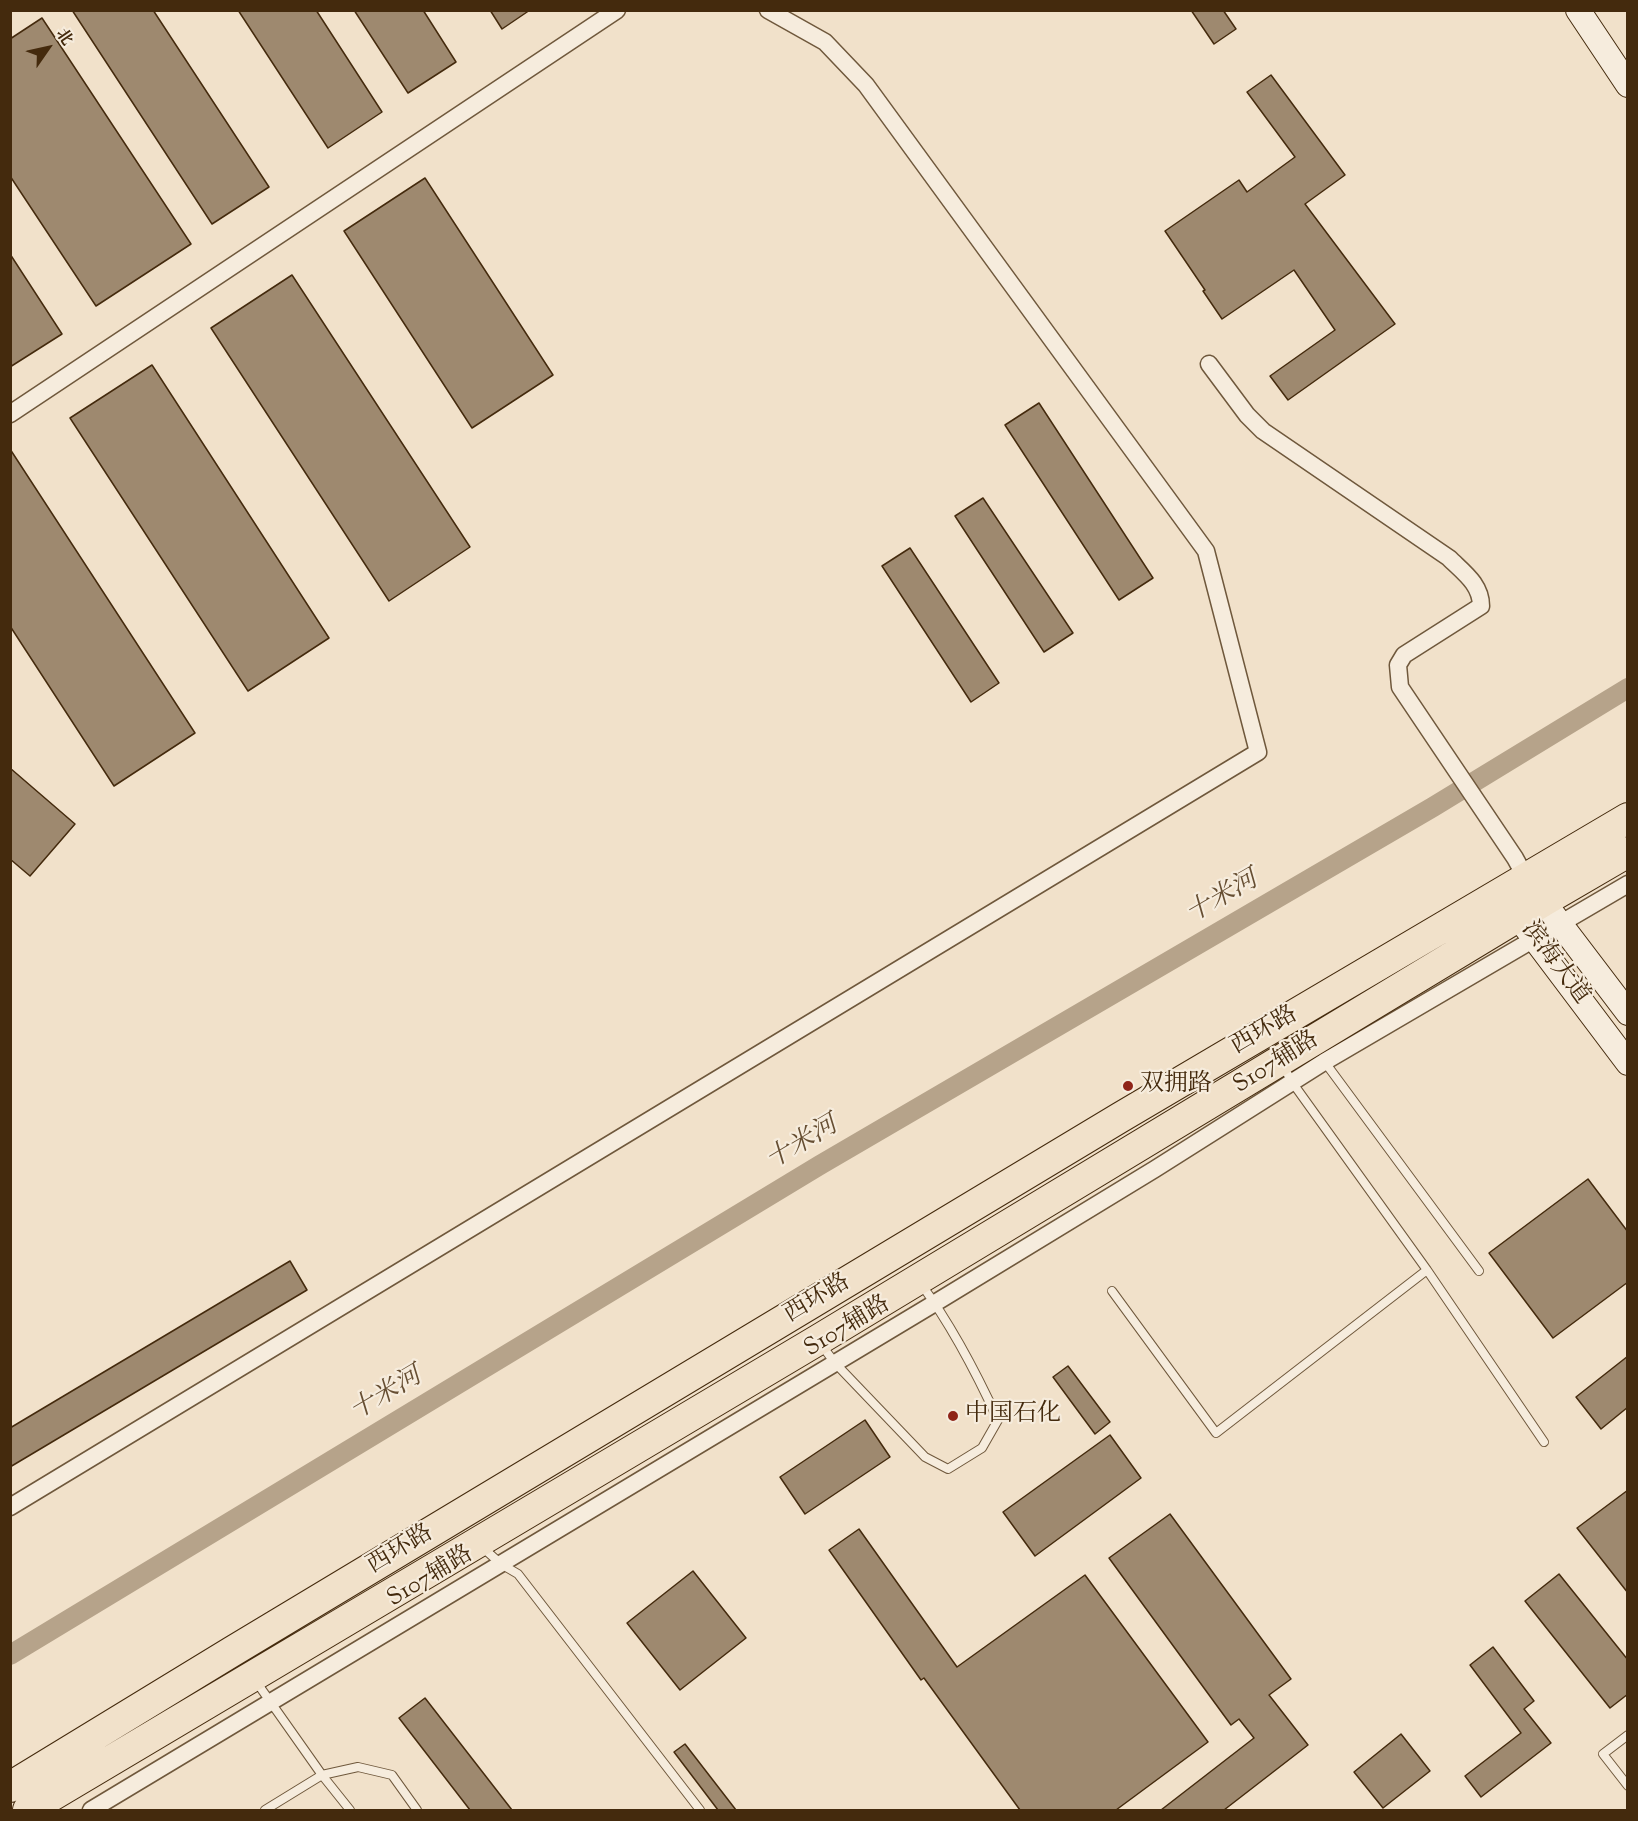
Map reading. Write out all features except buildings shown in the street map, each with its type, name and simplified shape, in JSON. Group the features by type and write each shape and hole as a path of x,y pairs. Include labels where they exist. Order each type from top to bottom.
{"highway":[{"name":"西环路","path":"28,1810 242,1664 1276,1053 1311,1040 1526,928 1543,900 1628,818"},
{"name":"西环路","path":"1311,1040 1543,900 1628,852"},
{"name":"西环路","path":"10,1787 476,1542 826,1351 918,1280 1276,1053"}],"main road":[{"path":"1578,10 1628,85"},
{"path":"1597,10 1628,57"},
{"name":"滨海大道","path":"1543,900 1628,1013"},
{"name":"滨海大道","path":"1526,928 1628,1063"}],"street":[{"path":"10,414 617,10"},
{"path":"10,1507 1258,752 1206,552 866,85 825,42 768,10"},
{"path":"1209,364 1247,415 1263,431 1449,558 1470,578 1481,594 1481,606 1404,655 1398,665 1400,687 1543,900 1628,884"},
{"name":"S107辅路","path":"91,1810 501,1564 826,1351 935,1303 1155,1169 1276,1053"}],"lane":[{"path":"1311,1040 1479,1271"},
{"path":"1276,1053 1544,1442"},
{"path":"1112,1291 1216,1433 1427,1270"},
{"path":"826,1351 925,1457 948,1469 982,1448 998,1419 975,1371 935,1303 918,1280"},
{"path":"476,1542 501,1564 518,1574 700,1810"},
{"path":"242,1664 350,1810"},
{"path":"1628,1735 1603,1754 1628,1786"},
{"path":"265,1810 322,1775 358,1767 392,1775 417,1810"}],"waterway":[{"name":"十米河","path":"10,1655 820,1165 1433,807 1628,688"}],"place":[{"name":"双拥路","path":"1128,1086"},
{"name":"中国石化","path":"953,1416"}]}
